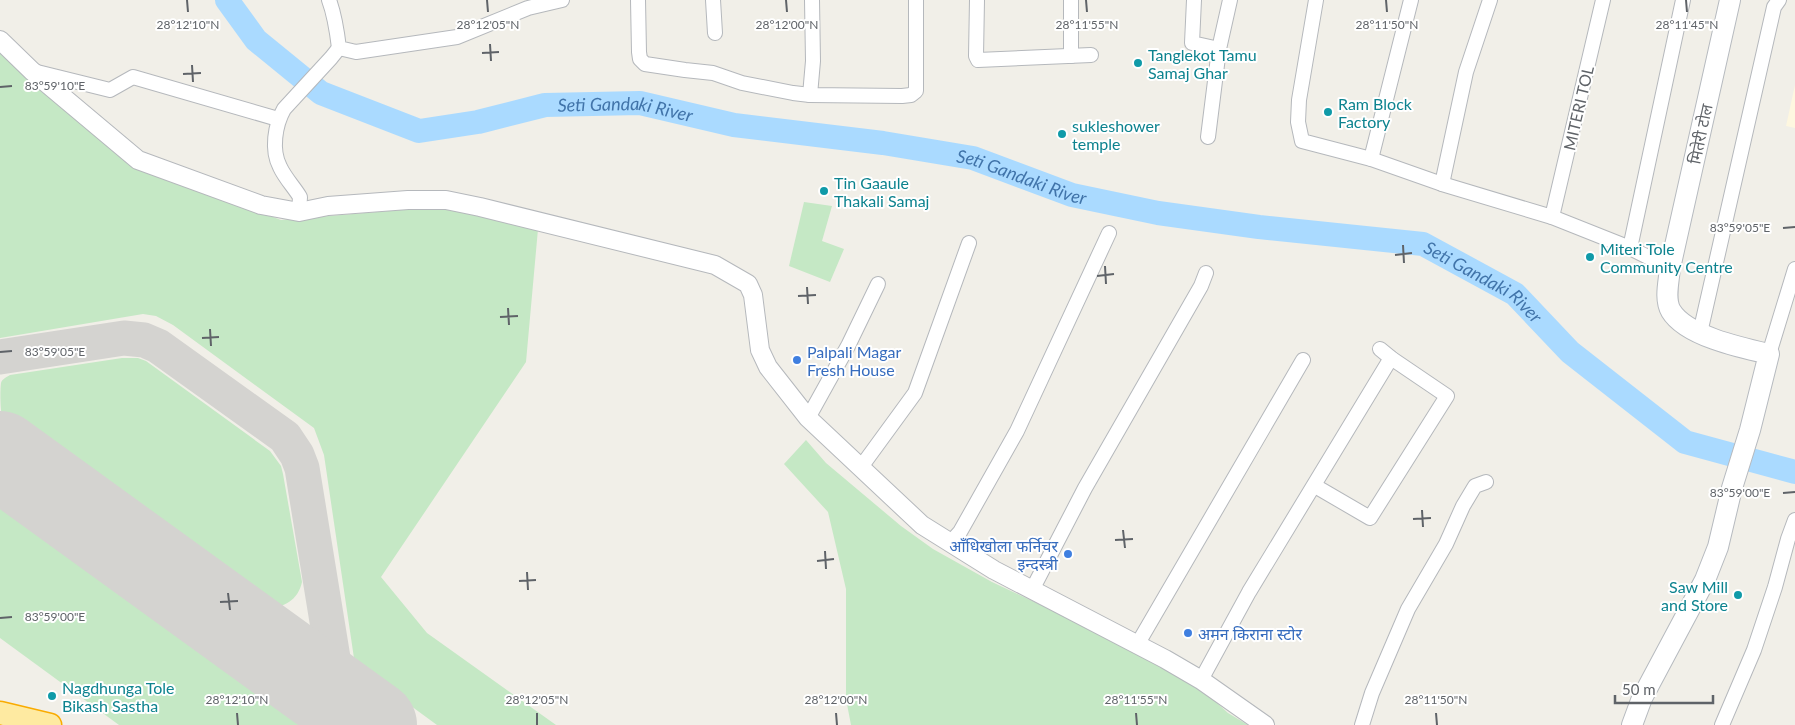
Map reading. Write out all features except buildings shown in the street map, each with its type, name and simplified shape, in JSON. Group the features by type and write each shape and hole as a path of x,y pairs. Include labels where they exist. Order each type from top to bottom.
{"highway":[{"path":"0,713 50,725"}],"main road":[{"name":"मितेरी टोल","path":"1700,333 1681,322 1670,310 1668,292 1670,268 1730,0"},
{"path":"1632,725 1642,698 1704,580 1718,547 1732,488 1750,430 1769,354 1700,333"}],"street":[{"path":"299,212 300,197 276,160 275,146 278,119 284,109 335,53 337,27 329,0"},
{"path":"335,53 356,52 457,37 528,8 562,0"},
{"path":"638,0 639,52 640,59 646,64 714,73 742,83 810,96 902,96 914,93 916,90 916,0"},
{"path":"713,0 715,33"},
{"path":"810,96 813,61 812,0"},
{"path":"977,0 976,56 978,60 1091,55"},
{"path":"1071,0 1071,56"},
{"path":"1194,0 1192,43 1219,49"},
{"path":"1208,137 1219,49 1230,0"},
{"path":"1316,0 1299,100 1298,122 1302,141 1372,159 1442,184 1552,216 1630,248 1670,268"},
{"path":"1372,159 1411,0"},
{"path":"1442,184 1466,72 1490,0"},
{"name":"MITERI TOL","path":"1552,216 1603,0"},
{"path":"1630,248 1683,0"},
{"path":"1700,333 1774,7 1779,0"},
{"path":"0,40 32,71 138,160 261,205 299,212 328,206 390,201 446,200 490,209 715,265 748,284 753,295 760,350 768,367 808,418 922,525 994,570 1165,659 1201,680 1264,725"},
{"path":"32,71 110,90 133,77 278,119"},
{"path":"950,543 960,532 1017,431 1109,233"},
{"path":"861,467 915,393 970,243"},
{"path":"1769,354 1795,269"},
{"path":"1032,590 1085,488 1201,286 1206,274"},
{"path":"808,418 848,346 878,284"},
{"path":"1315,486 1370,518 1447,396 1380,349"},
{"path":"1201,680 1249,592 1391,358"},
{"path":"1137,645 1304,360"},
{"path":"1362,725 1372,693 1408,609 1446,544 1463,506 1475,486 1486,482"},
{"path":"1722,725 1754,650 1795,520"}],"shaded area":[{"path":"1795,85 1795,128 1786,126"}],"green space":[{"path":"0,48 130,163 281,220 448,206 538,229 526,362 381,577 427,633 556,725 437,725 355,665 324,455 314,428 173,325 156,316 143,314 0,338"},
{"path":"804,202 832,206 822,241 844,249 830,282 789,266"},
{"path":"122,358 138,358 146,361 270,451 281,466 302,582 300,589 293,599 277,607 264,608 3,420 0,396 1,383 3,379 10,375"},
{"path":"806,440 826,463 901,526 933,549 992,582 1179,673 1205,692 1228,713 1248,725 851,725 846,699 846,589 828,512 784,464"},
{"path":"0,494 320,725 119,725 0,638"}],"waterway":[{"name":"Seti Gandaki River","path":"227,0 256,40 321,93 419,131 478,122 545,105 640,103 734,125 883,143 973,158 1072,195 1158,213 1259,227 1423,244 1515,294 1570,352 1685,442 1795,472"}],"taxiway":[{"path":"0,357 124,338 144,340 158,346 285,437 297,455 302,468 333,658 344,693 356,712"}],"runway":[{"path":"0,455 373,725"}],"place":[{"name":"Tanglekot Tamu Samaj Ghar","path":"1138,63"},
{"name":"Ram Block Factory","path":"1328,112"},
{"name":"sukleshower temple","path":"1062,134"},
{"name":"Tin Gaaule Thakali Samaj","path":"824,191"},
{"name":"Miteri Tole Community Centre","path":"1590,257"},
{"name":"Palpali Magar Fresh House","path":"797,360"},
{"name":"आँधिखोला फर्निचर इन्दस्त्री","path":"1068,554"},
{"name":"Saw Mill and Store","path":"1738,595"},
{"name":"अमन किराना स्टोर","path":"1188,633"},
{"name":"Nagdhunga Tole Bikash Sastha","path":"52,696"}]}
